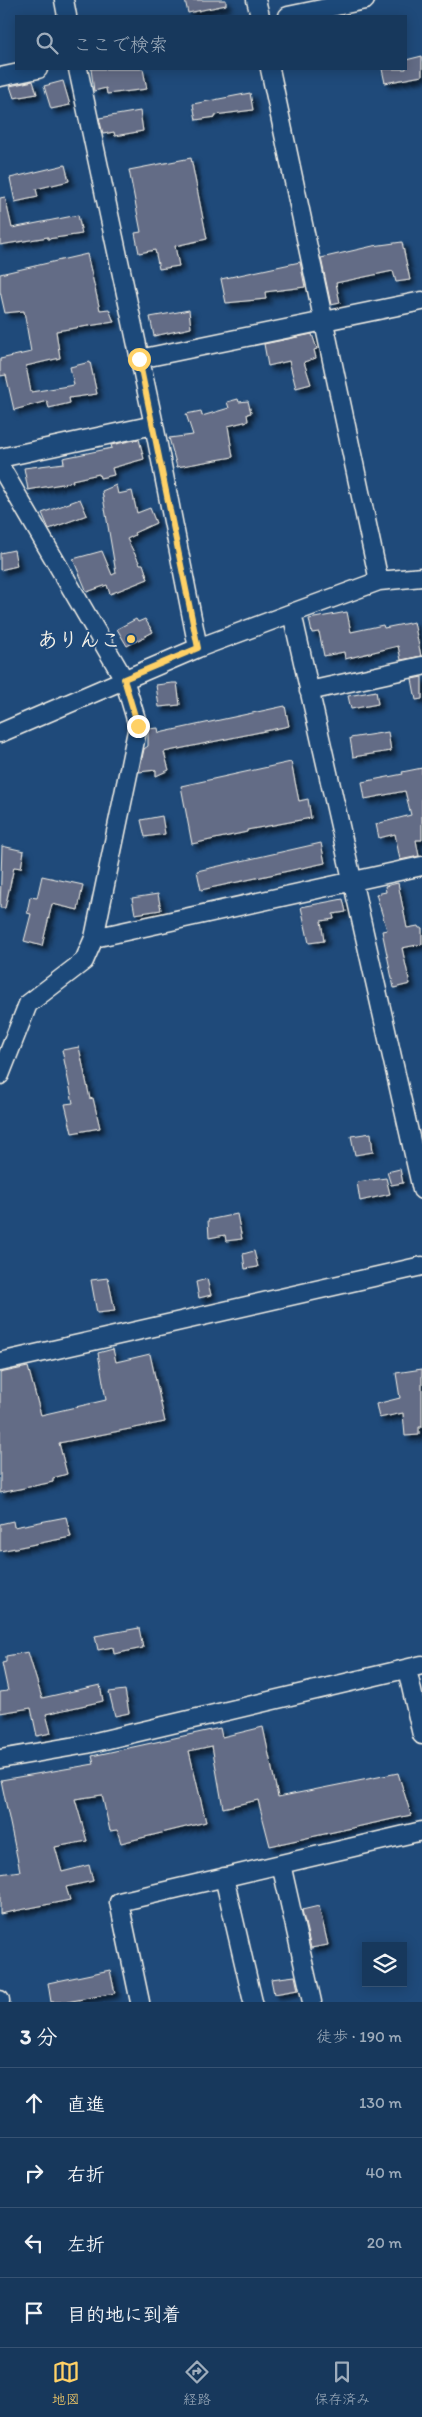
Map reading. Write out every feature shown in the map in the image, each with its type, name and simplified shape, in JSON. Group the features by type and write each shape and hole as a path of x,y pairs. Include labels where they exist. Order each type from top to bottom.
{"street":[{"path":"64,0 67,15"},
{"path":"256,0 260,15"},
{"path":"293,15 366,0"},
{"path":"0,77 33,70"},
{"path":"78,70 154,425 198,648"},
{"path":"270,70 322,322 379,581"},
{"path":"139,359 422,301"},
{"path":"0,458 154,425"},
{"path":"0,466 124,679 138,726 94,938 84,961 28,1004 0,1075"},
{"path":"0,733 198,648 292,613 379,581 422,577"},
{"path":"292,613 422,1190"},
{"path":"309,692 422,666"},
{"path":"94,938 422,866"},
{"path":"0,1362 422,1266"},
{"path":"0,1759 87,1744 415,1667 422,1735"},
{"path":"140,2002 118,1902 422,1831"},
{"path":"281,1864 312,2002"},
{"path":"224,1877 253,2002"}],"building":[{"path":"185,0 226,0 226,5 188,13"},
{"path":"422,56 422,76 385,83 382,70 407,70 407,60"},
{"path":"91,70 143,70 147,89 107,94 106,88 94,91"},
{"path":"33,81 37,94 14,98 10,86"},
{"path":"63,81 70,105 51,109 44,86"},
{"path":"250,93 253,110 215,115 216,117 196,120 193,104"},
{"path":"140,111 143,131 115,136 114,132 103,134 99,118"},
{"path":"191,158 207,239 175,246 179,266 159,269 155,250 139,253 135,233 141,232 129,170"},
{"path":"65,165 69,181 36,189 38,197 15,202 10,178"},
{"path":"5,197 12,228 78,215 82,234 48,239 48,237 0,245 0,198"},
{"path":"402,242 410,280 396,282 393,271 336,283 340,303 331,305 321,258 373,246"},
{"path":"87,254 100,310 109,309 114,322 56,331 60,358 26,366 31,392 74,385 70,367 90,362 97,394 69,398 70,403 49,408 47,401 14,410 6,375 0,376 0,359 31,352 24,311 5,313 0,291 0,274"},
{"path":"300,262 305,287 265,292 266,299 226,303 221,279"},
{"path":"189,310 191,328 154,336 150,317"},
{"path":"312,334 317,349 314,350 316,358 304,362 311,384 296,388 289,361 268,366 264,344"},
{"path":"238,399 239,402 248,401 251,413 247,414 248,421 228,426 233,457 177,467 169,438 193,435 186,414 201,411 202,416 229,408 227,402"},
{"path":"139,439 144,459 112,468 114,475 100,478 99,474 72,480 73,482 28,490 24,468 64,463 63,458 112,448 111,445"},
{"path":"116,485 118,494 132,491 137,513 150,508 156,523 134,533 135,535 127,539 140,564 143,564 148,579 110,594 107,585 87,592 73,559 102,551 112,575 116,573 102,491"},
{"path":"80,499 87,515 49,529 42,513"},
{"path":"14,550 17,566 0,570 0,553"},
{"path":"347,612 351,632 383,625 384,628 414,622 421,656 401,660 398,646 345,659 344,652 324,656 319,632 312,633 309,619"},
{"name":"ありんこ","path":"136,619 138,622 145,619 153,632 127,646 117,629"},
{"path":"422,677 422,699 416,700 412,679"},
{"path":"177,683 180,705 159,707 156,685"},
{"path":"376,691 378,704 351,709 348,696"},
{"path":"285,706 289,726 164,752 169,770 156,776 156,770 139,772 144,749 148,746 148,729 158,728 159,733"},
{"path":"388,732 391,751 353,757 350,738"},
{"path":"291,762 299,801 308,799 311,818 247,830 247,832 192,844 181,786"},
{"path":"422,768 422,840 416,840 419,856 400,860 395,834 379,838 376,824 411,815 405,791 365,799 362,782 403,774 402,772"},
{"path":"162,816 165,834 145,837 141,820"},
{"path":"321,843 325,863 201,890 197,871"},
{"path":"2,846 24,851 21,868 14,867 5,908 0,908"},
{"path":"42,876 83,885 78,910 52,904 42,946 24,941 31,914 27,913 30,897 37,898"},
{"path":"398,883 407,928 418,926 422,928 422,944 402,948 410,984 394,988 382,931 387,930 376,894 386,892 385,886"},
{"path":"158,894 161,910 135,914 132,898"},
{"path":"343,899 346,912 333,914 334,919 321,921 324,941 309,943 301,907"},
{"path":"79,1047 90,1099 93,1098 100,1128 72,1133 65,1104 73,1103 62,1050"},
{"path":"371,1133 373,1152 355,1155 351,1136"},
{"path":"400,1169 403,1183 391,1185 387,1172"},
{"path":"386,1178 390,1194 360,1201 357,1182"},
{"path":"237,1214 242,1239 226,1241 225,1235 209,1238 208,1220"},
{"path":"254,1251 258,1267 245,1269 243,1254"},
{"path":"108,1278 115,1311 97,1313 91,1280"},
{"path":"207,1279 211,1295 199,1298 196,1282"},
{"path":"113,1349 116,1362 150,1354 165,1422 59,1443 67,1474 53,1478 53,1482 0,1493 0,1373 28,1367 41,1415 106,1400 98,1353"},
{"path":"422,1369 422,1427 419,1427 419,1435 405,1436 403,1413 379,1418 376,1404 400,1398 396,1373"},
{"path":"66,1517 71,1537 0,1551 0,1524 13,1521 14,1527"},
{"path":"139,1628 143,1648 114,1654 113,1647 98,1650 95,1636"},
{"path":"28,1652 42,1698 100,1685 103,1701 46,1714 51,1733 37,1736 31,1708 0,1713 0,1692 8,1691 2,1663 6,1662 6,1656"},
{"path":"125,1690 129,1713 115,1716 109,1692"},
{"path":"263,1727 278,1797 398,1773 411,1815 270,1846 258,1800 223,1808 212,1746 189,1751 206,1822 121,1843 117,1830 110,1831 102,1795 75,1799 87,1841 55,1847 62,1872 89,1865 93,1881 66,1887 70,1900 0,1914 0,1874 20,1871 1,1780 94,1764 92,1756 220,1728 222,1737"},
{"path":"319,1906 328,1945 311,1948 302,1910"},
{"path":"110,1970 115,1993 67,2002 51,2002 48,1983"},
{"path":"295,1976 298,1990 274,1994 271,1979"}],"place":[{"name":"ありんこ","path":"131,639"}],"route":[{"path":"138,726 124,679 198,648 139,359"}]}
